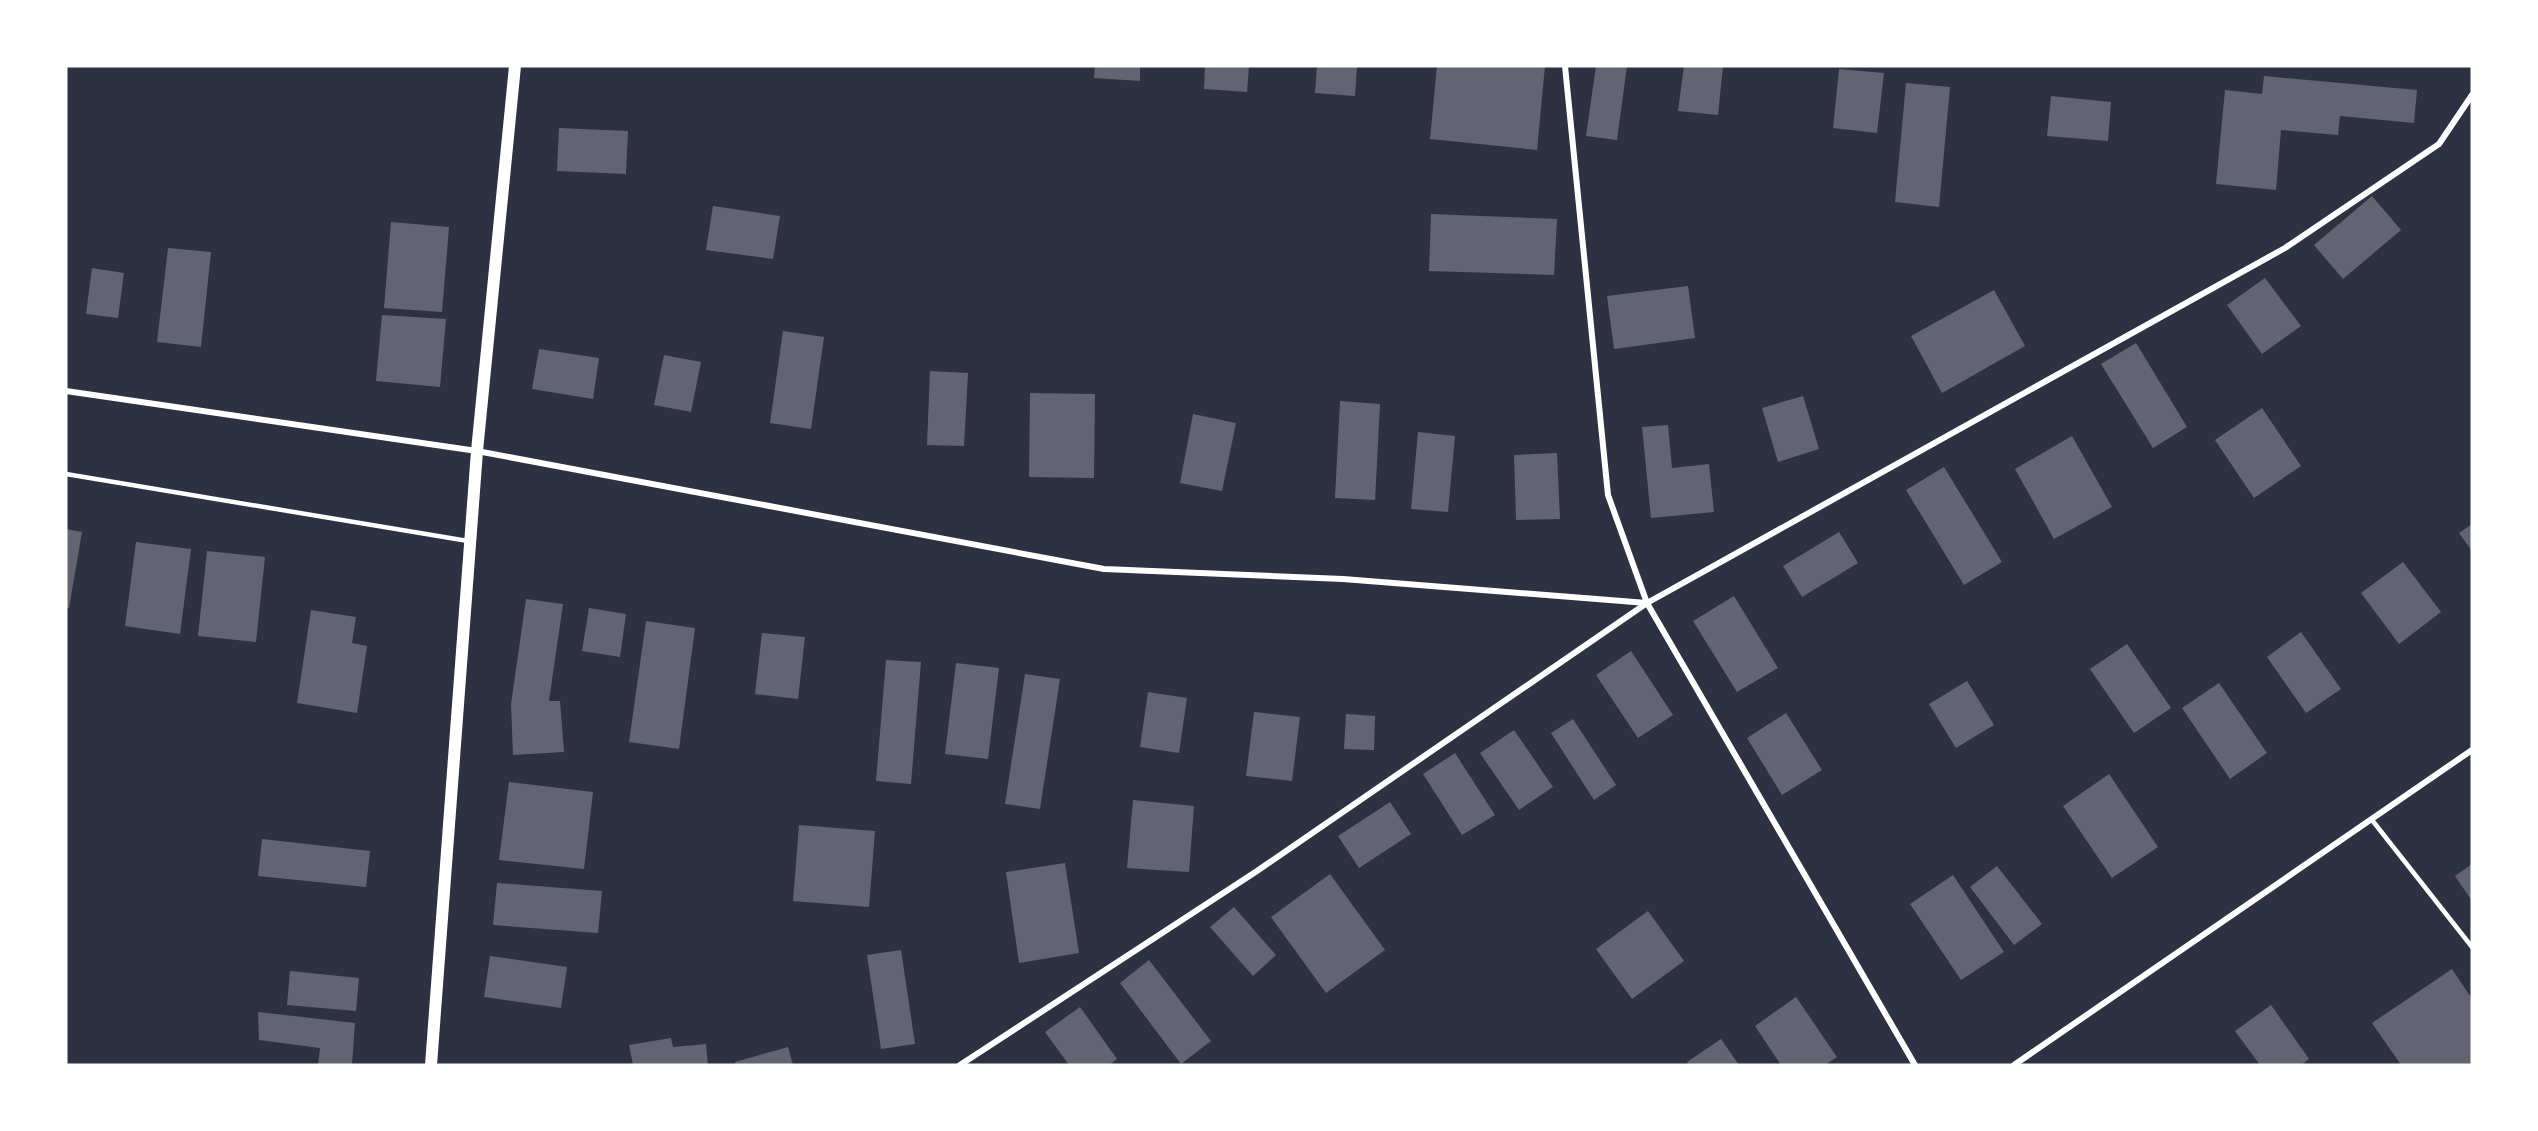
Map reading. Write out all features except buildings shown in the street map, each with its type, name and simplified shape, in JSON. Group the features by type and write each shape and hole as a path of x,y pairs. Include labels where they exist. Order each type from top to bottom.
{"main road":[{"path":"431,1065 477,451 515,66"}],"street":[{"path":"1565,66 1608,495 1647,603 1915,1065"},
{"path":"960,1065 1257,871 1647,603 2285,248 2439,144 2472,95"},
{"path":"66,391 477,451 1104,569 1343,579 1647,603"},
{"path":"2014,1065 2472,750"}],"lane":[{"path":"66,474 471,541"},
{"path":"2372,819 2472,947"}]}
